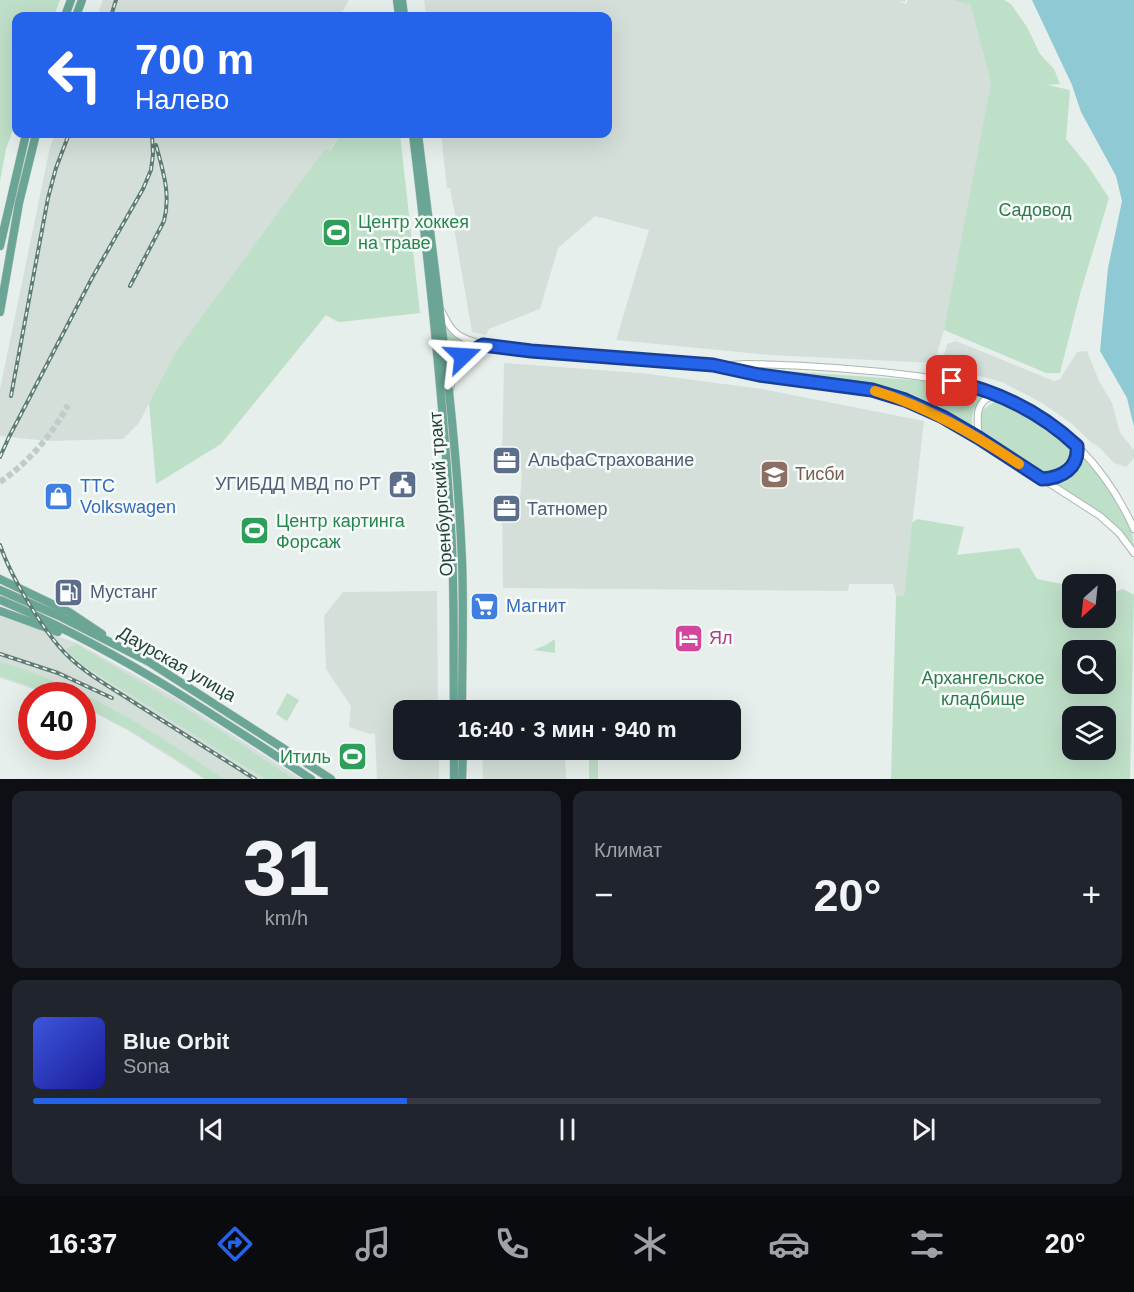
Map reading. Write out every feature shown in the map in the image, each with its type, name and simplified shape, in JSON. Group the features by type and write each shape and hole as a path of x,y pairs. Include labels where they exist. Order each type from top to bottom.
{"main road":[{"path":"0,246 25,138"},
{"path":"0,312 19,203 35,138"},
{"name":"Оренбургский тракт","path":"413,138 444,426 453,562 454,700"},
{"name":"Оренбургский тракт","path":"418,138 449,392 462,561 462,700"},
{"path":"0,579 69,612 100,632 115,645"},
{"name":"Даурская улица","path":"1,590 149,662 331,779"},
{"path":"0,600 110,653"},
{"path":"0,611 110,653"},
{"name":"Даурская улица","path":"110,653 197,704 311,779"},
{"path":"454,760 454,779"},
{"path":"462,779 463,760"}],"street":[{"path":"439,306 449,327 457,335 483,345 531,351 713,365 831,368 894,373 952,381 999,394 1046,420 1077,446 1098,468 1113,489 1134,529"},
{"path":"449,392 457,364 463,356 483,345"},
{"path":"713,365 759,375 872,390 925,408 979,438 1100,516 1119,533 1134,553"},
{"path":"979,438 977,416 979,408 988,398 999,394"},
{"path":"1042,479 1060,477 1071,468 1077,456 1077,446"}],"shaded area":[{"path":"103,0 349,0 342,12 98,12"},
{"path":"424,0 905,0 905,2 898,1 906,4 908,0 972,0 1004,76 944,330 934,363 770,355 616,340 649,230 595,216 558,248 540,309 489,329 486,335 472,332 454,228 457,225 450,188 447,188 441,138 612,138 612,12 426,12"},
{"path":"53,138 338,138 329,151 326,149 175,353 139,423 123,439 48,441 0,436 0,389"},
{"path":"956,341 1054,381 1060,379 1077,352 1087,351 1099,381 1112,403 1120,433 1134,450 1134,458 1126,467 1114,463 1071,423 1042,403 1002,382 941,366 947,344"},
{"path":"504,363 641,373 762,389 924,421 904,596 896,596 893,584 849,584 848,591 503,588 502,505 513,505 520,499 522,472 518,464 511,460 502,460"},
{"path":"437,591 438,700 393,700 393,760 439,760 439,779 377,779 375,733 370,734 349,727 351,706 326,669 324,616 343,592"},
{"path":"0,616 77,643 174,697 301,779 204,779 129,731 96,714 96,682 18,682 18,684 0,678"},
{"path":"482,760 565,760 566,779 483,779"}],"green space":[{"path":"0,0 60,0 56,12 12,12 12,132 6,149 0,181"},
{"name":"Садовод","path":"953,0 1004,0 1011,4 1027,27 1040,54 1054,69 1060,84 1047,85 1070,90 1066,139 1088,166 1109,198 1080,294 1060,373 1046,373 944,330 991,83 971,5"},
{"name":"Центр хоккея на траве","path":"338,138 400,138 420,313 341,322 326,315 221,444 156,484 149,403 175,353 325,149 330,151"},
{"path":"445,327 455,338 479,345 460,356 451,375"},
{"path":"731,367 926,381 988,395 979,400 974,409 972,429 944,413 886,391 794,374"},
{"path":"1002,401 1037,419 1070,444 1073,459 1068,470 1046,477 985,439 979,426 981,414 994,402"},
{"path":"1080,454 1098,473 1123,510 1133,536 1134,548 1107,520 1056,483 1062,482 1074,473"},
{"name":"Архангельское кладбище","path":"917,519 964,527 957,555 1019,548 1037,579 1062,584 1062,628 1116,628 1116,591 1123,589 1134,595 1130,779 891,779 896,596 904,596 912,523"},
{"path":"555,639 555,653 533,650 546,645"},
{"path":"76,644 192,712 294,779 265,779 81,664 66,649"},
{"path":"0,662 56,682 18,682 0,676"},
{"path":"287,693 299,700 287,721 276,714"},
{"path":"96,701 144,727 224,779 205,779 129,730 96,712"},
{"path":"589,760 598,760 598,779 589,779"}],"water":[{"path":"1032,0 1134,0 1134,427 1127,398 1100,351 1108,268 1122,201 1116,176 1081,112 1072,85"}],"tunnel":[{"path":"0,482 38,448 68,405"}],"railway":[{"path":"112,12 116,0"},
{"path":"11,396 48,198 67,138"},
{"path":"0,457 92,278 143,189 151,170 152,138"},
{"path":"130,286 164,221 166,211 165,183 156,145"},
{"path":"0,545 11,572 38,618 67,655 101,682 255,779"},
{"path":"0,654 58,673 112,698"}],"slow traffic":[{"path":"875,391 905,400 943,417 1019,464"}],"place":[{"name":"Центр хоккея на траве","path":"337,232"},
{"name":"АльфаСтрахование","path":"507,460"},
{"name":"Тисби","path":"774,474"},
{"name":"УГИБДД МВД по РТ","path":"402,484"},
{"name":"ТТС Volkswagen","path":"59,496"},
{"name":"Татномер","path":"506,509"},
{"name":"Центр картинга Форсаж","path":"255,531"},
{"name":"Мустанг","path":"69,592"},
{"name":"Магнит","path":"485,606"},
{"name":"Ял","path":"688,638"},
{"name":"Итиль","path":"352,757"}],"route":[{"path":"463,356 483,345 531,351 713,365 759,375 872,390 905,400 943,417 1042,479 1060,477 1075,463 1077,446 1046,420 999,394 952,381"}]}
